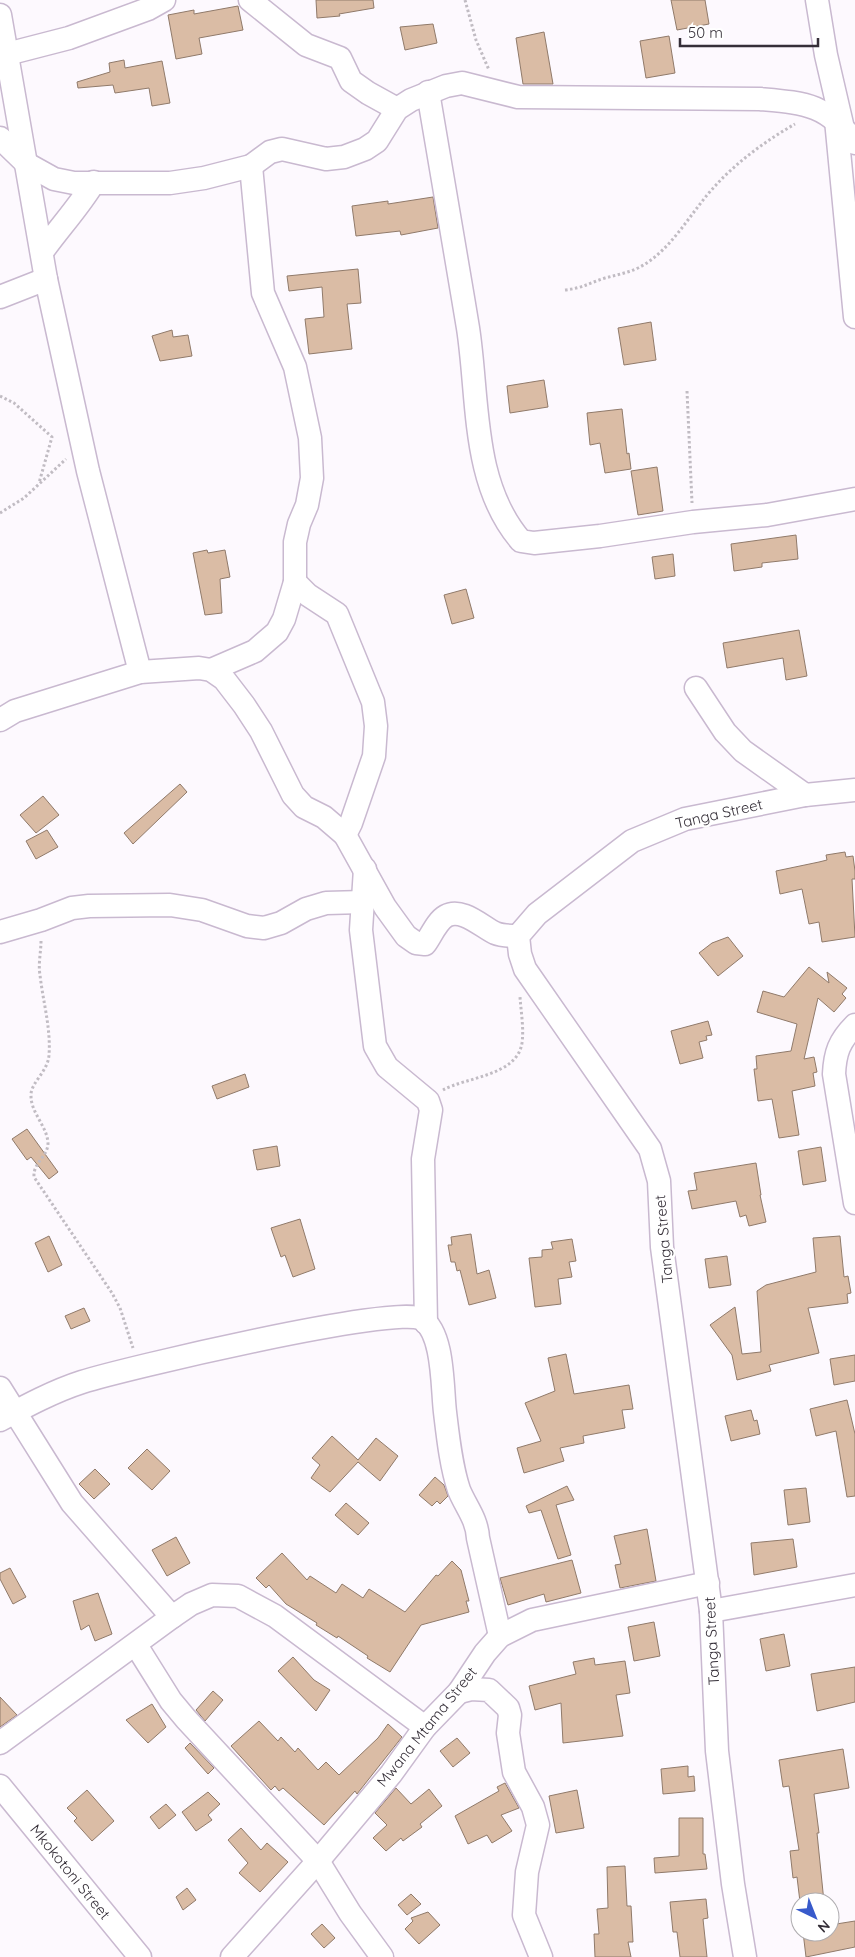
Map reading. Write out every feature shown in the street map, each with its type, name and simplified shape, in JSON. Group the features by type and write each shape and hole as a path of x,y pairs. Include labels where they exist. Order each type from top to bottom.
{"street":[{"path":"7,54 69,38 164,0"},
{"path":"250,0 306,45 340,58 351,81 368,94 397,109"},
{"path":"817,0 834,119 855,317"},
{"path":"0,15 46,278 82,446 140,672"},
{"path":"0,138 27,164 54,180 74,183 170,183 251,166 276,150 282,149 326,159 344,157 365,149 377,141 397,109 428,92 462,83 518,97 760,99 798,102 834,119 855,143"},
{"path":"428,92 468,331 473,388 484,462 507,525 521,541 534,543 693,522 767,515 855,499"},
{"path":"211,670 255,650 277,632 284,619 295,582 295,542 307,505 312,478 310,438 295,367 262,293 251,166"},
{"path":"42,252 59,228 83,201 94,182"},
{"path":"0,296 46,278"},
{"path":"295,582 308,594 337,614 373,702 376,726 374,756 345,835"},
{"path":"0,720 15,711 140,672 199,668 211,670 224,679 244,705 261,731 293,795 304,807 324,817 345,835 386,906 406,936 416,943 425,944 446,915 456,914 474,920 500,935 518,936"},
{"path":"696,688 725,732 742,751 805,795"},
{"name":"Tanga Street","path":"745,1957 733,1884 717,1752 711,1611 662,1246 659,1181 650,1149 525,969 520,954 518,936 537,914 632,841 685,819 805,795 855,790"},
{"path":"365,868 361,930 375,1046 387,1067 430,1105 423,1160 426,1323"},
{"path":"0,932 41,920 57,912 80,907 170,905 202,910 247,926 264,928 281,923 306,909 326,904 363,902"},
{"path":"855,1025 843,1037 834,1054 834,1074 855,1203"},
{"path":"8,1416 80,1383 139,1366 282,1335 388,1318 416,1316 426,1323 434,1335 441,1364 445,1412 458,1483 478,1528 500,1636"},
{"path":"0,1388 8,1416 72,1502 172,1617"},
{"name":"Mwana Mtama Street","path":"232,1957 318,1861 391,1774 425,1727 459,1692 500,1636 532,1620 708,1583"},
{"path":"711,1611 855,1585"},
{"path":"0,1743 172,1617 191,1604 212,1595 238,1596 275,1616 425,1727"},
{"path":"136,1644 180,1713 318,1861 350,1913 382,1957"},
{"path":"459,1692 489,1690 508,1708 510,1715 508,1734 514,1772 533,1807 538,1825 527,1872 524,1914 541,1957"},
{"name":"Mkokotoni Street","path":"0,1786 140,1957"}],"path":[{"path":"465,0 483,58 502,94"},
{"path":"565,290 587,287 601,280 640,267 665,246 710,192 738,164 785,129 834,119"},
{"path":"687,391 693,522"},
{"path":"0,396 14,403 52,437 39,483"},
{"path":"0,513 24,498 82,446"},
{"path":"41,920 40,976 48,1020 49,1055 45,1071 34,1086 31,1095 48,1141 47,1151 35,1165 34,1177 112,1292 120,1308 139,1366"},
{"path":"430,1105 435,1097 445,1089 498,1070 516,1059 522,1044 520,996 525,969"}],"building":[{"path":"316,0 373,0 374,8 339,14 340,16 317,18"},
{"path":"671,0 705,0 709,24 677,30"},
{"path":"238,6 243,30 199,38 202,54 176,59 168,15 194,10 194,14"},
{"path":"433,24 437,43 405,50 400,27"},
{"path":"544,32 553,84 523,84 516,38"},
{"path":"669,36 675,73 646,78 640,41"},
{"path":"124,60 125,68 162,61 170,103 152,106 149,88 115,93 113,85 78,88 77,82 110,72 109,63"},
{"path":"433,197 438,228 401,235 400,231 356,236 352,206 388,201 388,204"},
{"path":"358,269 361,303 347,304 352,349 309,354 305,319 324,317 322,287 289,291 287,276"},
{"path":"651,322 656,360 624,365 618,328"},
{"path":"172,330 173,337 188,335 192,356 160,361 152,336"},
{"path":"544,380 548,407 510,413 507,386"},
{"path":"622,409 627,454 629,453 631,469 605,473 600,443 590,445 587,413"},
{"path":"657,467 663,511 638,515 631,471"},
{"path":"796,535 798,559 762,563 762,567 734,571 731,544"},
{"path":"207,550 208,553 225,550 230,577 220,579 222,613 205,615 193,553"},
{"path":"673,554 675,576 655,579 652,557"},
{"path":"466,589 474,618 452,624 444,595"},
{"path":"799,630 807,676 786,680 783,658 727,668 723,643"},
{"path":"180,784 187,792 133,844 124,833"},
{"path":"43,796 59,815 36,833 20,815"},
{"path":"47,830 58,847 36,859 26,841"},
{"path":"845,852 846,857 853,856 855,871 855,879 852,879 855,937 822,942 819,922 809,924 802,889 780,894 776,871 827,860 826,855"},
{"path":"728,937 743,956 718,976 699,953 712,943"},
{"path":"809,967 829,983 827,972 847,988 842,994 846,998 834,1012 818,998 804,1059 814,1057 817,1072 813,1073 815,1086 792,1091 799,1135 779,1138 772,1099 758,1101 754,1069 757,1069 756,1056 791,1051 797,1024 757,1012 763,991 784,997"},
{"path":"708,1021 712,1035 706,1036 707,1040 699,1042 703,1058 680,1064 671,1031"},
{"path":"245,1074 249,1087 217,1099 212,1086"},
{"path":"27,1129 58,1172 49,1179 31,1157 27,1160 12,1139"},
{"path":"277,1146 280,1166 257,1170 253,1150"},
{"path":"821,1147 826,1181 803,1185 798,1151"},
{"path":"756,1163 766,1222 749,1226 746,1215 740,1217 736,1201 692,1209 688,1191 697,1190 694,1173"},
{"path":"300,1219 315,1269 293,1277 285,1255 281,1257 271,1228"},
{"path":"471,1234 477,1274 489,1270 496,1298 469,1305 460,1270 457,1271 455,1262 451,1262 448,1245 452,1245 451,1237"},
{"path":"49,1236 62,1265 48,1272 35,1243"},
{"path":"840,1236 844,1277 848,1276 851,1293 847,1294 848,1303 808,1308 819,1353 769,1365 771,1371 737,1380 732,1355 710,1325 735,1307 742,1354 761,1352 757,1291 766,1285 816,1272 813,1238"},
{"path":"572,1239 576,1261 569,1262 572,1277 558,1279 561,1304 535,1307 529,1258 542,1257 542,1250 553,1249 551,1242"},
{"path":"727,1256 731,1285 709,1288 705,1259"},
{"path":"84,1308 90,1321 71,1329 65,1316"},
{"path":"566,1354 574,1394 629,1385 633,1409 622,1410 625,1428 583,1436 584,1443 560,1448 564,1461 524,1473 517,1448 541,1441 525,1403 555,1391 548,1358"},
{"path":"855,1355 855,1381 834,1385 830,1359"},
{"path":"847,1400 855,1434 855,1496 847,1497 836,1431 816,1436 810,1409"},
{"path":"751,1410 754,1421 757,1420 760,1434 731,1441 725,1416"},
{"path":"332,1436 358,1460 376,1438 398,1456 380,1481 358,1462 330,1492 311,1478 320,1465 312,1458"},
{"path":"147,1449 170,1471 152,1490 128,1468"},
{"path":"95,1469 110,1484 94,1499 79,1484"},
{"path":"435,1477 444,1485 448,1496 440,1504 437,1501 432,1506 419,1495"},
{"path":"567,1486 574,1500 556,1505 571,1555 558,1559 541,1510 529,1513 526,1506"},
{"path":"806,1488 810,1522 788,1525 784,1490"},
{"path":"346,1503 369,1523 358,1535 335,1515"},
{"path":"647,1529 656,1581 620,1588 615,1565 621,1564 614,1536"},
{"path":"176,1537 190,1563 167,1576 152,1550"},
{"path":"793,1539 797,1567 754,1575 751,1543"},
{"path":"282,1553 307,1580 310,1576 336,1593 342,1584 363,1598 369,1589 405,1612 436,1575 438,1576 452,1561 461,1570 469,1601 466,1601 469,1612 421,1625 390,1672 367,1658 368,1656 338,1636 337,1638 286,1604 269,1585 266,1588 256,1578"},
{"path":"572,1560 581,1593 546,1602 544,1594 508,1605 500,1578"},
{"path":"10,1568 26,1597 13,1604 0,1579 0,1573"},
{"path":"98,1593 112,1634 95,1641 89,1625 81,1630 73,1601"},
{"path":"654,1622 660,1656 634,1661 628,1627"},
{"path":"784,1634 790,1666 766,1671 760,1639"},
{"path":"293,1657 314,1680 330,1690 316,1711 278,1671"},
{"path":"594,1658 595,1665 625,1661 630,1693 616,1695 623,1736 563,1743 561,1703 535,1710 529,1686 576,1674 573,1662"},
{"path":"855,1667 855,1702 817,1711 811,1674"},
{"path":"213,1691 223,1700 205,1721 196,1710"},
{"path":"0,1697 17,1715 0,1727"},
{"path":"152,1704 166,1727 148,1743 126,1720"},
{"path":"259,1721 278,1741 281,1737 295,1752 298,1748 318,1770 326,1762 339,1775 378,1738 388,1724 402,1737 357,1794 355,1791 324,1825 283,1788 279,1791 275,1786 271,1790 231,1746"},
{"path":"457,1738 470,1753 453,1767 440,1751"},
{"path":"190,1743 214,1768 208,1774 185,1748"},
{"path":"843,1749 849,1788 814,1794 823,1892 799,1892 797,1877 793,1878 790,1851 799,1850 789,1786 783,1787 779,1760"},
{"path":"688,1766 688,1777 694,1776 695,1791 663,1794 661,1769"},
{"path":"505,1783 519,1808 501,1815 512,1831 492,1843 487,1835 468,1844 455,1816 499,1791 497,1787"},
{"path":"396,1788 411,1804 429,1789 442,1806 420,1824 422,1827 403,1841 401,1838 386,1851 373,1838 387,1825 375,1813"},
{"path":"87,1790 114,1821 92,1841 74,1821 77,1818 67,1808"},
{"path":"577,1790 584,1828 556,1833 549,1796"},
{"path":"208,1792 220,1804 208,1815 212,1820 196,1831 182,1812"},
{"path":"166,1804 176,1815 159,1829 150,1817"},
{"path":"679,1818 703,1818 703,1854 705,1854 707,1869 655,1873 654,1858 679,1856"},
{"path":"241,1828 261,1850 267,1843 288,1862 260,1892 239,1873 248,1863 228,1840"},
{"path":"625,1866 627,1906 631,1906 633,1942 628,1942 631,1957 595,1957 594,1934 599,1934 597,1909 608,1908 607,1867"},
{"path":"187,1888 196,1900 183,1910 176,1897"},
{"path":"411,1894 421,1904 407,1915 398,1905"},
{"path":"706,1899 708,1918 703,1919 707,1957 680,1957 677,1932 673,1932 670,1902"},
{"path":"428,1912 440,1925 419,1944 405,1929 413,1921 411,1918"},
{"path":"855,1921 855,1947 806,1957 804,1942 840,1942 840,1923"},
{"path":"322,1924 335,1938 324,1948 311,1934"}]}
